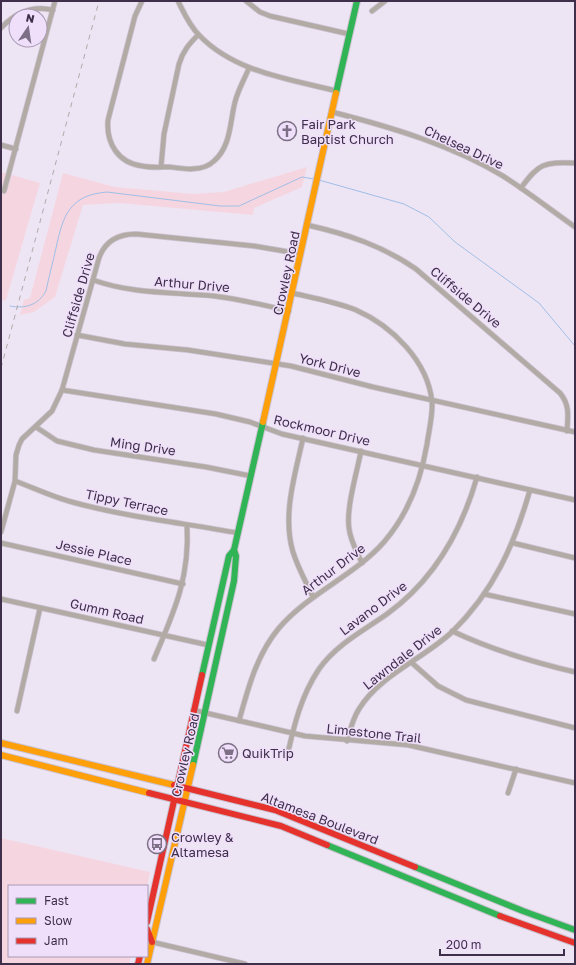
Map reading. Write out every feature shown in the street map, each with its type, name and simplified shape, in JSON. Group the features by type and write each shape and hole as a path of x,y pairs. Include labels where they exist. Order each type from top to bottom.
{"main road":[{"name":"Crowley Road","path":"147,964 186,801 234,581 236,556 234,550 277,365 357,1"},
{"name":"Crowley Road","path":"148,917 228,556 234,550"},
{"name":"Altamesa Boulevard","path":"1,743 188,788 288,815 575,930"},
{"name":"Altamesa Boulevard","path":"1,755 81,774 283,827 528,927 575,943"},
{"path":"81,774 88,763"},
{"path":"283,827 288,815"},
{"path":"446,894 451,881"},
{"path":"148,932 152,942"}],"street":[{"path":"4,191 56,1"},
{"path":"142,1 135,16 114,95 107,132 115,151 124,158 142,166 161,167 196,168 207,166 215,161 225,147 230,133 236,100 249,68"},
{"path":"178,1 185,16 198,35 219,53 249,68 337,91"},
{"path":"246,1 256,9 270,16 349,34"},
{"path":"372,11 385,1"},
{"path":"1,28 13,16 25,10 38,8 53,10"},
{"path":"161,167 164,134 179,64 188,44 198,35"},
{"name":"Chelsea Drive","path":"332,112 366,121 436,144 486,167 520,188 575,227"},
{"path":"1,145 16,149"},
{"path":"520,188 534,171 543,165 575,163"},
{"name":"Cliffside Drive","path":"307,225 335,231 368,242 393,254 416,269 560,393 566,401 568,411 567,431"},
{"name":"Cliffside Drive","path":"1,532 15,481 16,455 19,444 22,439 52,411 62,390 99,258 104,248 113,239 129,234 239,244 301,254"},
{"name":"Arthur Drive","path":"93,280 113,287 232,299 289,311"},
{"name":"Arthur Drive","path":"239,721 250,681 262,654 279,628 313,597 362,563 384,541 404,513 414,493 422,465 430,422 432,400 427,381 417,362 406,346 386,328 345,306 292,293"},
{"name":"York Drive","path":"77,335 125,344 213,353 277,365 291,366 432,400 575,432"},
{"name":"Rockmoor Drive","path":"62,390 216,414 250,422 262,427 303,438 575,500"},
{"name":"Ming Drive","path":"36,427 57,441 66,444 251,476"},
{"path":"303,438 290,498 288,520 293,552 299,569 313,597"},
{"path":"361,451 349,527 362,563"},
{"name":"Lavano Drive","path":"287,757 300,706 308,687 320,668 335,650 402,602 421,585 434,569 460,527 477,477"},
{"name":"Tippy Terrace","path":"15,481 78,504 142,518 238,533"},
{"name":"Lawndale Drive","path":"347,741 358,710 367,697 378,686 412,663 452,631 484,594 503,564 513,543 530,490"},
{"path":"154,659 178,602 183,584 187,566 187,525"},
{"name":"Jessie Place","path":"1,543 183,584"},
{"path":"513,543 575,558"},
{"path":"484,594 575,614"},
{"name":"Gumm Road","path":"1,599 208,645"},
{"path":"17,711 40,608"},
{"path":"452,631 483,646 512,656 575,672"},
{"path":"412,663 438,686 466,700 575,728"},
{"name":"Limestone Trail","path":"193,710 292,734 347,741 408,745 575,783"},
{"path":"508,793 516,769"},
{"path":"152,942 245,964"}],"shaded area":[{"path":"307,167 302,187 254,208 253,215 119,203 83,205 55,297 34,312 20,315 24,300 30,298 63,173 115,187 193,194 224,192"},
{"path":"1,172 40,183 6,300 1,301"},
{"path":"1,838 150,872 147,885 8,885 8,957 131,957 129,964 1,964"}],"waterway":[{"path":"10,306 21,307 31,305 43,296 46,291 65,217 76,202 84,197 107,192 220,206 239,206 302,177 314,179"},
{"path":"319,180 404,204 429,217 455,242 539,303 575,346"}],"railway":[{"path":"1,368 99,1"}],"traffic: fast":[{"path":"336,93 357,1"},
{"path":"202,675 229,556 234,550 263,422"},
{"path":"193,765 234,581 236,556 234,550"},
{"path":"327,845 500,916"},
{"path":"415,867 523,911 575,930"}],"traffic: slow":[{"path":"263,422 336,93"},
{"path":"1,743 174,785"},
{"path":"1,755 149,793"},
{"path":"147,964 193,765"}],"traffic: jam":[{"path":"148,918 202,675"},
{"path":"174,785 275,810 415,867"},
{"path":"149,793 281,826 327,845"},
{"path":"500,916 575,943"},
{"path":"148,932 152,942"},
{"path":"138,964 140,957"}],"place":[{"name":"Fair Park Baptist Church","path":"287,131"},
{"name":"QuikTrip","path":"228,753"},
{"name":"Crowley & Altamesa","path":"157,844"}]}
